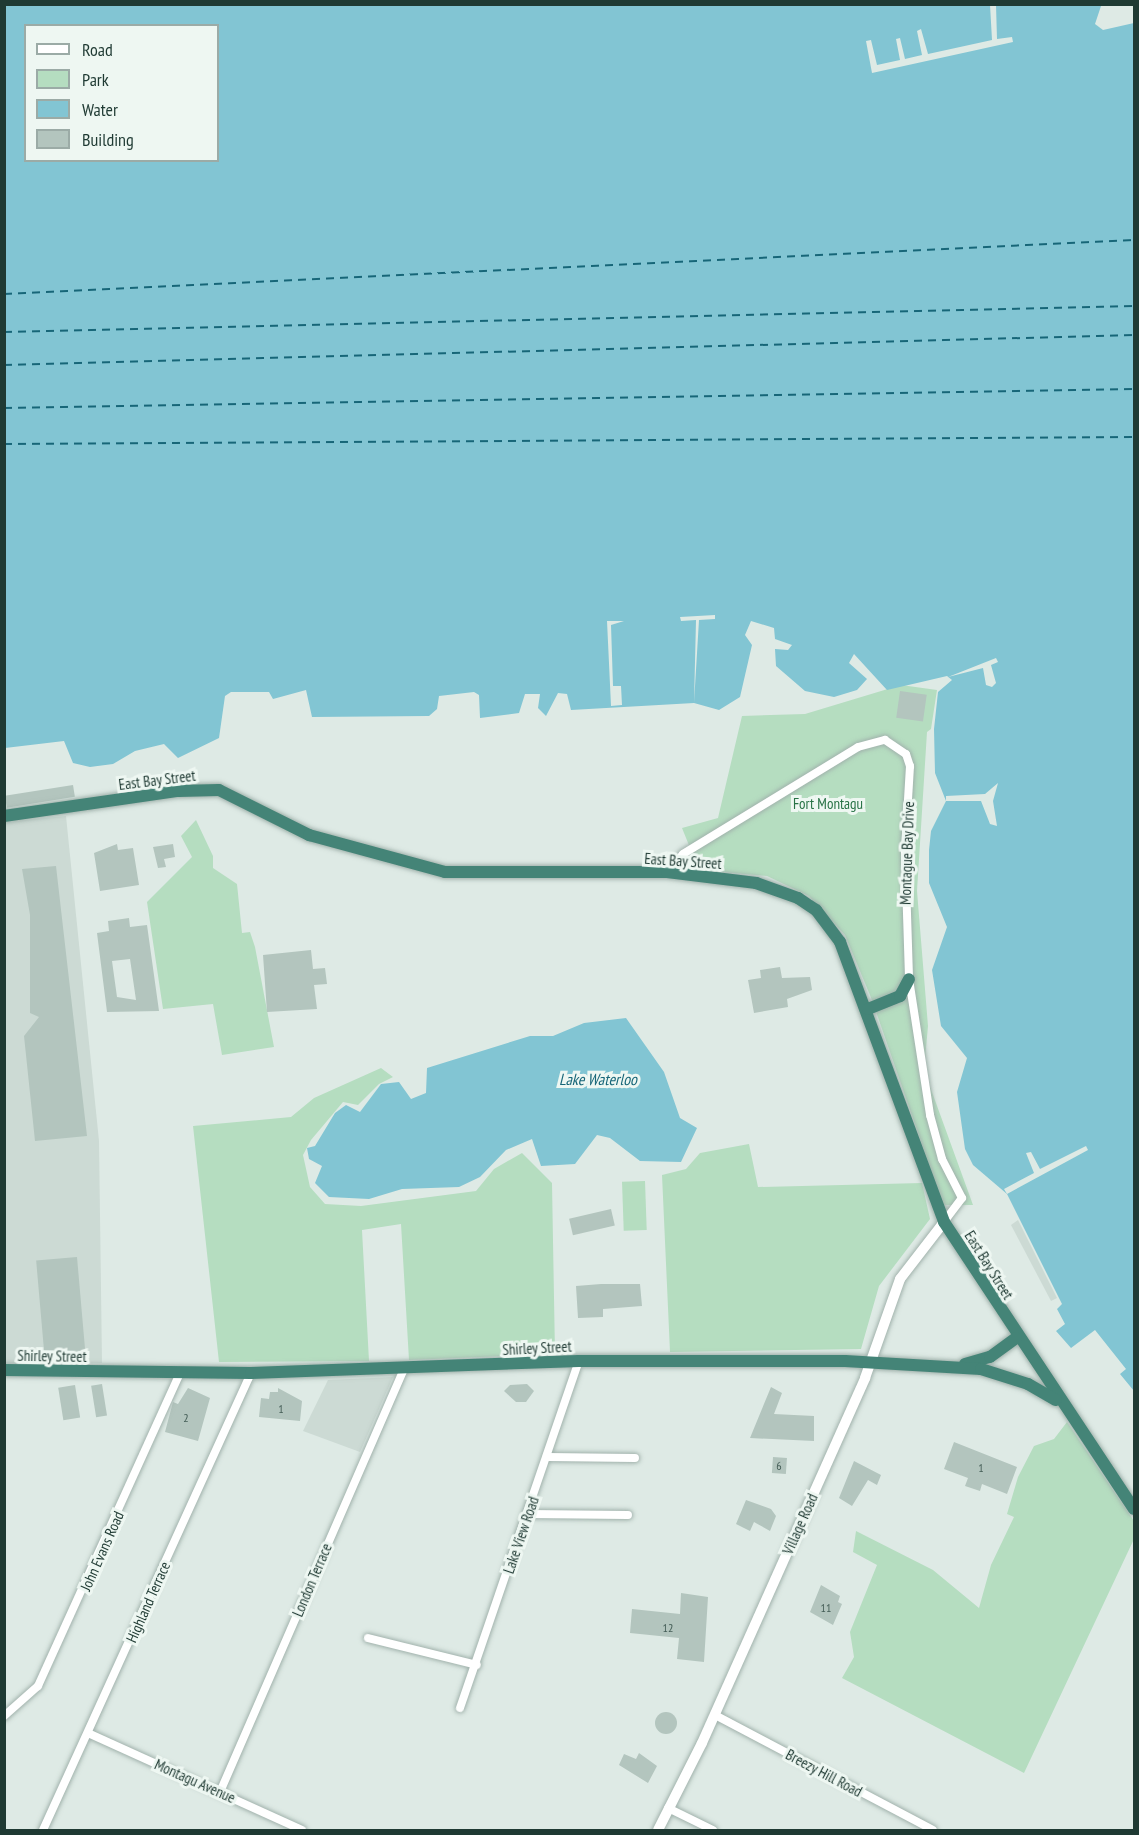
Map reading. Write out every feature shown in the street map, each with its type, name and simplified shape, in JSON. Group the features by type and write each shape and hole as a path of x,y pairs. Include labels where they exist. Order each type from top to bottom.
{"highway":[{"name":"East Bay Street","path":"4,816 178,791 219,790 309,835 445,872 667,872 756,883 798,898 816,910 840,942 868,1009 944,1222 1016,1338 1134,1509"},
{"path":"868,1009 900,996 909,979"},
{"path":"958,1366 990,1357 1016,1338"},
{"name":"Shirley Street","path":"4,1370 251,1373 579,1361 871,1363 958,1366 1028,1384 1062,1404"}],"main road":[{"name":"Village Road","path":"658,1830 715,1715 871,1363 900,1279 944,1222"}],"street":[{"name":"Montague Bay Drive","path":"667,872 683,854 845,754 871,741 897,744 910,766 905,850 909,979 930,1115 942,1159 962,1198 944,1222"},
{"name":"Lake View Road","path":"460,1708 477,1665 579,1361"},
{"name":"London Terrace","path":"220,1792 404,1368"},
{"name":"John Evans Road","path":"4,1716 38,1686 180,1373"},
{"name":"Highland Terrace","path":"43,1830 251,1373"},
{"path":"547,1457 635,1458"},
{"path":"528,1514 628,1515"},
{"path":"368,1638 477,1665"},
{"name":"Breezy Hill Road","path":"715,1715 933,1830"},
{"name":"Montagu Avenue","path":"88,1733 302,1830"},
{"path":"668,1808 712,1830"}],"shaded area":[{"path":"66,816 99,1141 102,1363 5,1363 5,822"},
{"path":"1018,1220 1057,1298 1051,1301 1011,1225"},
{"path":"393,1377 360,1452 303,1431 328,1380"}],"green space":[{"name":"Fort Montagu","path":"901,685 937,690 931,729 927,732 917,891 928,1026 924,1070 973,1205 943,1205 872,1000 845,935 809,896 767,876 699,870 682,828 718,818 742,716 805,714"},
{"path":"196,820 213,856 213,868 237,884 242,933 250,932 255,947 274,1047 222,1055 213,1004 163,1009 147,902 192,857 181,836"},
{"path":"381,1068 393,1077 379,1084 358,1105 343,1102 311,1140 303,1155 310,1187 325,1204 361,1206 476,1191 494,1169 522,1153 552,1183 555,1354 409,1360 401,1224 362,1230 369,1361 219,1362 193,1126 291,1117 314,1098"},
{"path":"749,1144 758,1187 922,1183 930,1219 879,1286 861,1349 670,1352 662,1175 686,1169 700,1153"},
{"path":"645,1181 647,1230 624,1231 622,1182"},
{"path":"1067,1422 1134,1521 1134,1539 1024,1773 842,1678 854,1657 850,1632 877,1565 853,1552 856,1531 933,1570 979,1608 991,1565 1014,1517 1007,1514 1018,1477 1034,1446 1054,1439"}],"water":[{"path":"4,5 1134,5 1134,1391 1120,1374 1126,1369 1095,1330 1071,1348 1056,1331 1065,1324 1057,1309 1062,1304 1007,1194 973,1165 965,1149 957,1092 967,1058 941,1026 932,970 947,927 929,883 929,850 931,831 946,801 935,773 934,729 938,692 952,680 947,676 887,690 854,654 849,663 867,679 857,690 834,697 805,691 776,666 775,649 788,650 792,645 775,639 774,628 751,621 745,635 752,645 740,697 719,710 694,703 571,710 567,694 558,693 546,716 538,708 540,694 525,694 519,713 480,718 479,695 474,692 439,696 437,709 429,716 312,717 306,690 273,699 269,692 231,692 225,696 219,738 178,758 164,744 135,751 113,764 90,767 73,763 64,741 5,748"},
{"name":"Lake Waterloo","path":"626,1018 664,1072 680,1118 697,1128 681,1162 640,1161 610,1138 597,1135 575,1164 541,1166 532,1139 506,1150 480,1177 459,1187 402,1189 369,1199 329,1197 315,1183 322,1166 309,1159 307,1148 315,1146 335,1113 346,1105 360,1112 381,1084 399,1082 411,1099 426,1093 427,1068 530,1036 553,1036 584,1023"}],"pier":[{"path":"990,5 996,5 997,39 1012,37 1013,42 872,73 866,41 871,40 877,65 900,60 896,39 900,38 905,59 922,55 917,31 921,29 928,54 992,40"},
{"path":"1134,5 1134,23 1103,30 1095,24 1101,6"},
{"path":"715,615 715,619 699,620 694,703 696,620 681,621 680,617"},
{"path":"607,621 624,621 611,625 613,686 621,686 622,705 611,706"},
{"path":"996,658 998,662 991,665 996,683 992,687 986,685 983,668 948,677"},
{"path":"998,783 993,801 997,826 990,824 981,801 946,801 946,796 985,794"},
{"path":"1086,1146 1088,1150 1007,1194 1004,1189 1034,1173 1026,1153 1031,1152 1040,1169"}],"building":[{"path":"900,691 927,695 923,721 896,718"},
{"path":"73,785 75,797 7,808 5,796"},
{"path":"117,844 118,850 133,848 139,885 100,891 94,853"},
{"path":"173,844 175,857 164,859 166,867 158,868 153,847"},
{"path":"56,866 87,1136 35,1141 24,1036 39,1017 30,1013 30,915 22,869"},
{"path":"129,918 130,927 147,925 159,1011 107,1012 97,933 109,931 108,921","holes":["130,959 136,1000 117,997 112,961"]},
{"path":"311,950 313,969 325,968 327,984 314,985 317,1009 267,1012 263,955"},
{"path":"780,967 782,978 810,977 812,990 787,999 788,1007 754,1013 748,980 761,978 760,970"},
{"path":"611,1209 615,1226 573,1235 569,1219"},
{"path":"77,1257 85,1352 44,1355 36,1261"},
{"path":"640,1284 642,1306 603,1309 603,1317 578,1318 576,1286"},
{"path":"102,1384 107,1416 96,1417 91,1386"},
{"path":"527,1384 534,1391 526,1402 516,1402 504,1391 510,1385"},
{"path":"75,1385 80,1418 63,1420 58,1388"},
{"path":"771,1387 782,1393 774,1414 814,1416 814,1441 750,1438"},
{"path":"188,1388 210,1398 198,1441 165,1432 173,1402 178,1404"},
{"path":"278,1388 302,1401 300,1421 259,1417 261,1398 269,1399 270,1392 278,1392"},
{"path":"954,1442 1017,1467 1007,1494 982,1484 980,1491 965,1486 968,1478 944,1469"},
{"path":"773,1457 787,1458 786,1474 772,1473"},
{"path":"854,1461 881,1475 877,1485 868,1480 852,1506 839,1498"},
{"path":"746,1500 771,1509 776,1516 770,1531 754,1522 750,1531 736,1524"},
{"path":"821,1585 840,1596 838,1602 842,1604 833,1625 810,1612"},
{"path":"681,1593 708,1597 704,1662 677,1659 679,1638 630,1633 632,1609 680,1614"},
{"path":"666,1712 674,1715 677,1723 674,1731 666,1734 658,1731 655,1723 658,1715"},
{"path":"639,1753 657,1766 648,1783 619,1765 624,1754 636,1759"}],"ferry route":[{"path":"4,294 1134,240"},
{"path":"4,332 1134,306"},
{"path":"4,365 1134,335"},
{"path":"4,408 1134,389"},
{"path":"4,444 1134,437"}]}
